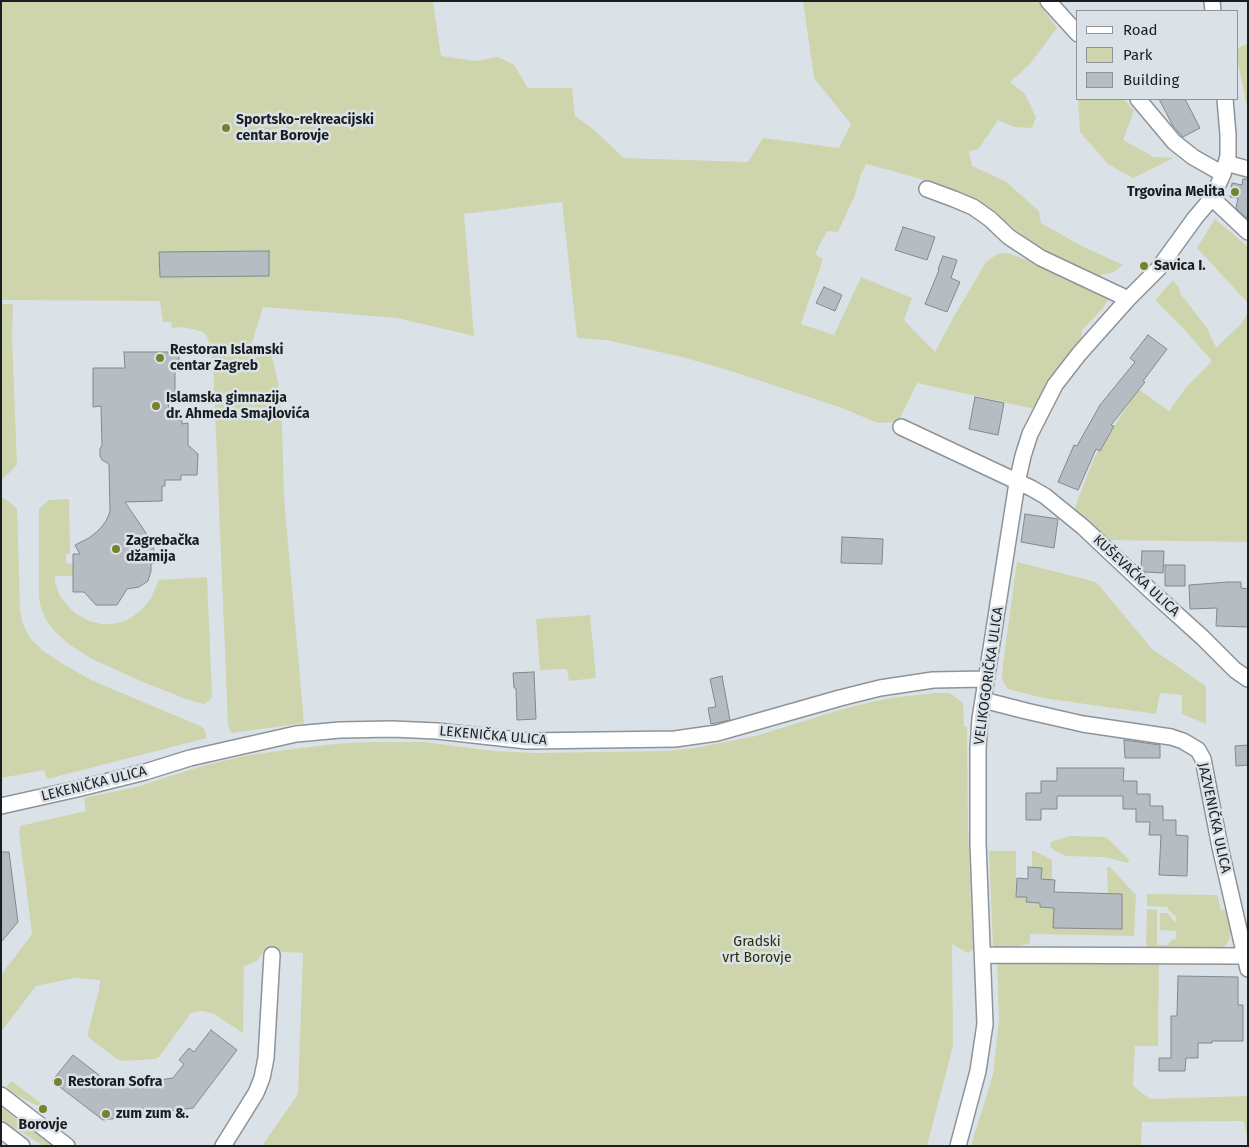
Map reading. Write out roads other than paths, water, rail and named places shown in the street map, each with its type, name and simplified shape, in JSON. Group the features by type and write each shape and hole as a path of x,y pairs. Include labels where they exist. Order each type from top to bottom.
{"street":[{"path":"1048,1 1076,32"},
{"path":"1139,100 1174,142 1193,157 1225,168 1248,168"},
{"name":"VELIKOGORIČKA ULICA","path":"958,1146 978,1071 985,1024 978,843 978,748 986,679 1023,456 1030,434 1055,385 1079,354 1128,299 1158,269 1212,198 1228,156 1224,100"},
{"path":"927,190 973,207 990,219 1009,237 1041,258 1128,299"},
{"path":"1212,198 1248,232"},
{"name":"KUŠEVAČKA ULICA","path":"901,427 1045,496 1083,527 1151,592 1248,679"},
{"name":"LEKENIČKA ULICA","path":"1,806 145,772 190,758 296,734 340,730 392,729 437,731 527,741 675,739 717,733 880,688 933,680 986,679"},
{"name":"JAZVENIČKA ULICA","path":"983,700 1084,724 1171,737 1183,741 1198,750 1203,759 1220,847 1246,963 983,954"},
{"path":"223,1146 256,1093 262,1078 266,1058 272,955"},
{"path":"1,1095 67,1146"},
{"path":"1,1130 22,1146"}],"place":[{"name":"Sportsko-rekreacijski centar Borovje","path":"226,128"},
{"name":"Trgovina Melita","path":"1235,192"},
{"name":"Savica I.","path":"1144,266"},
{"name":"Restoran Islamski centar Zagreb","path":"160,358"},
{"name":"Islamska gimnazija dr. Ahmeda Smajlovića","path":"156,406"},
{"name":"Zagrebačka džamija","path":"116,549"},
{"name":"Restoran Sofra","path":"58,1082"},
{"name":"Borovje","path":"43,1109"},
{"name":"zum zum &.","path":"106,1114"}],"park label":[{"name":"Gradski vrt Borovje","path":"757,950"}]}
